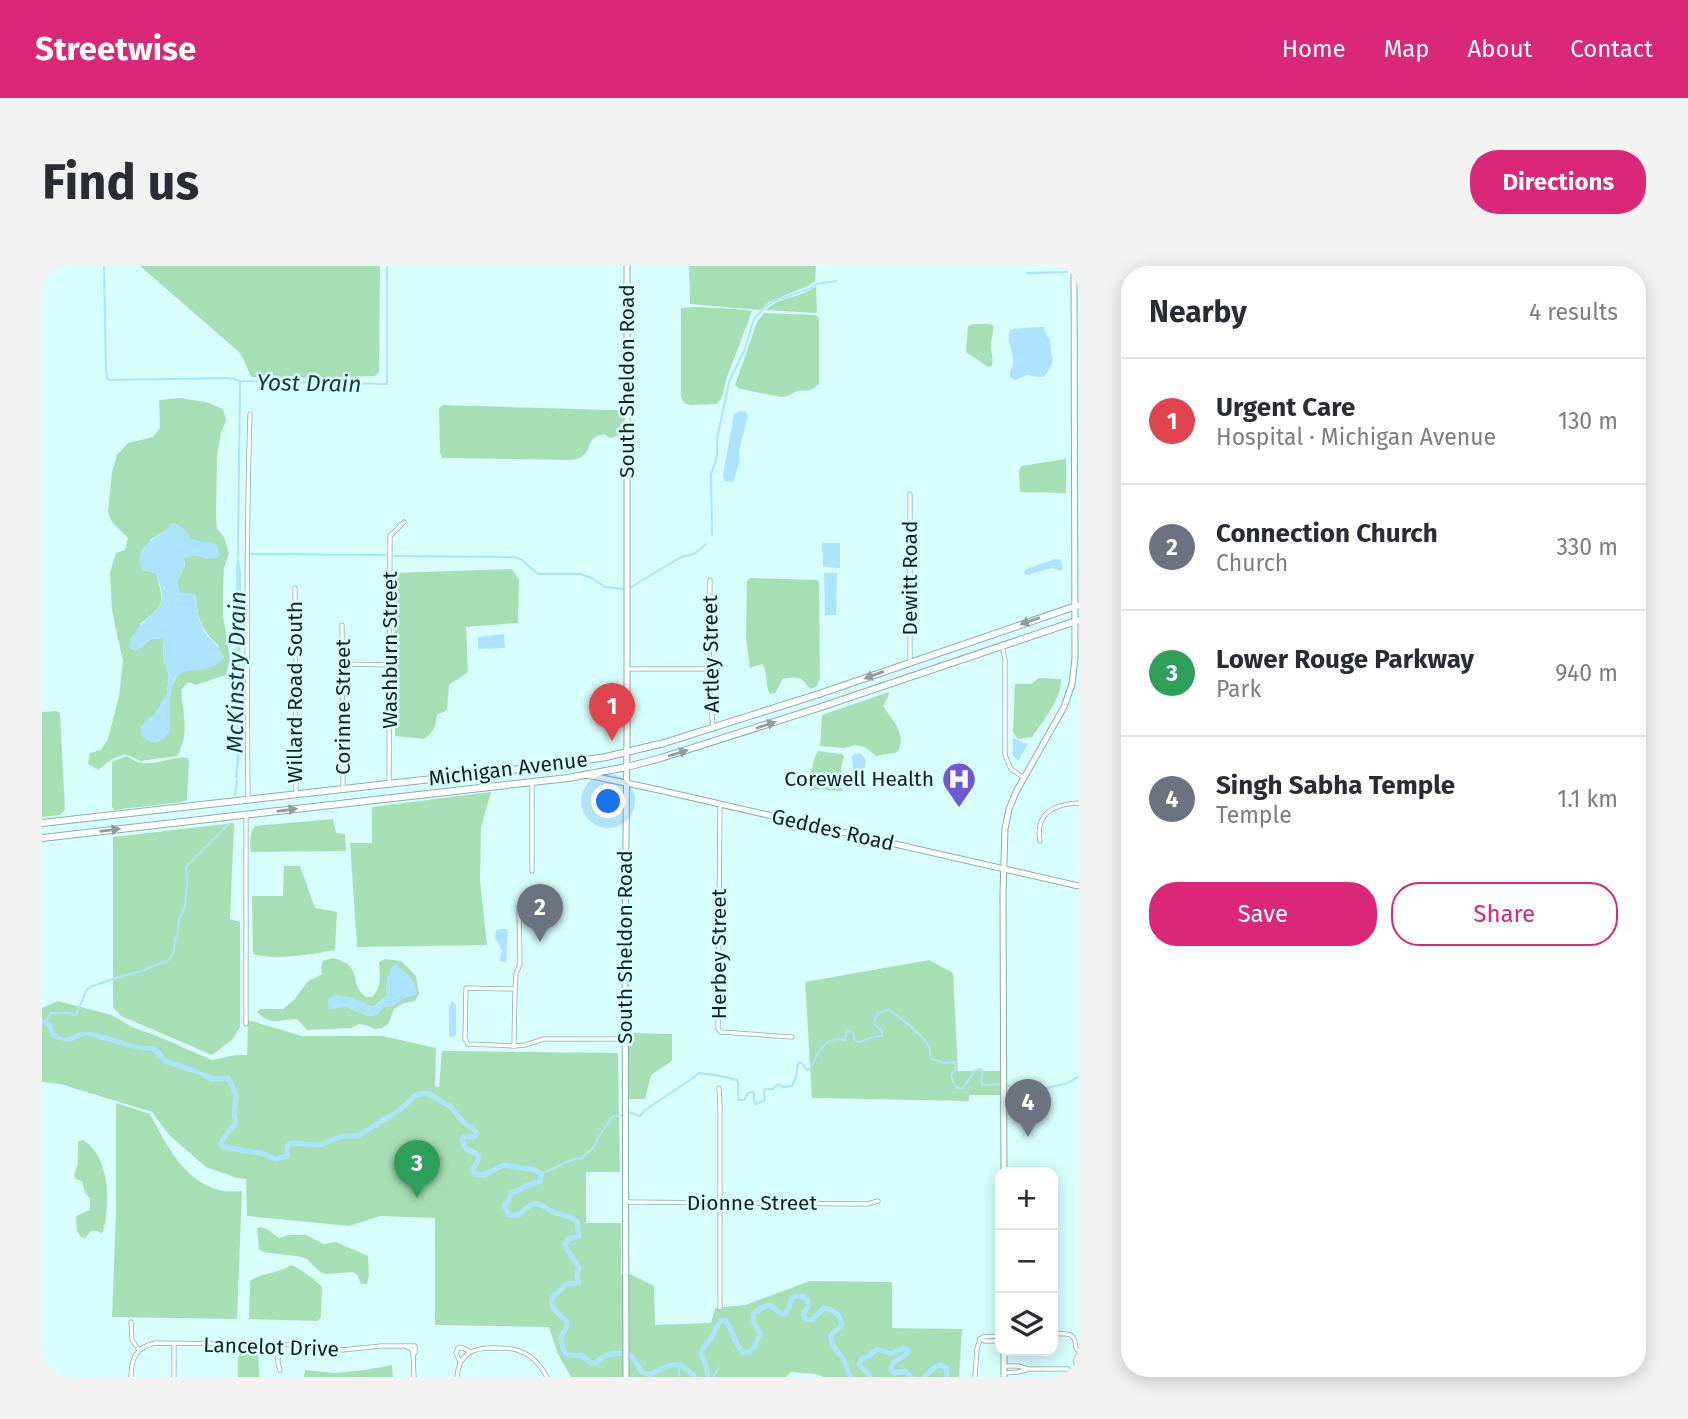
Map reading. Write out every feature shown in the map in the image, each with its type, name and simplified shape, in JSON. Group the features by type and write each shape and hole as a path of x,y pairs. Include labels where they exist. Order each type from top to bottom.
{"main road":[{"name":"South Sheldon Road","path":"626,1377 627,266"},
{"path":"1004,1167 1003,869 1007,820 1023,777 1058,719 1069,695 1075,659 1077,606 1074,266"},
{"name":"Michigan Avenue","path":"42,824 538,767 627,753 863,679 1077,606"},
{"name":"Michigan Avenue","path":"42,838 532,782 627,767 736,735 1077,621"},
{"path":"962,644 959,652 963,659"},
{"path":"910,662 916,668 911,676"},
{"path":"736,735 730,728 737,720"},
{"path":"701,746 707,736 702,731"},
{"path":"532,782 531,775 538,767"},
{"path":"512,770 516,776 512,784"},
{"name":"Geddes Road","path":"587,775 1079,886"},
{"path":"363,801 370,795 367,786"},
{"path":"208,819 208,810 219,804"}],"street":[{"path":"248,800 246,623 250,414"},
{"name":"Dewitt Road","path":"910,494 910,662"},
{"name":"Washburn Street","path":"389,784 390,536 404,522"},
{"name":"Artley Street","path":"710,580 709,669 713,728"},
{"name":"Willard Road South","path":"295,588 296,795"},
{"name":"Corinne Street","path":"342,625 343,790"},
{"path":"1002,646 1005,660 1005,755 1011,769 1023,777"},
{"path":"342,664 390,665"},
{"path":"627,669 709,669"},
{"path":"532,782 532,871"},
{"path":"1040,841 1043,816 1058,807 1079,803"},
{"name":"Herbey Street","path":"720,804 718,1030 792,1037"},
{"path":"246,814 246,1024"},
{"path":"514,1045 514,989 520,964 519,906"},
{"path":"514,989 466,988 465,1039 468,1044 525,1045 541,1039 625,1039"},
{"path":"719,1088 720,1308"},
{"name":"Dionne Street","path":"626,1202 867,1204 878,1201"},
{"path":"131,1322 132,1340 139,1350 132,1362 131,1377"},
{"path":"1004,1372 1073,1367 1079,1353 1074,1338 1071,1335 1058,1334"},
{"path":"975,1377 977,1349 981,1339 995,1338"},
{"path":"174,1343 174,1377"},
{"name":"Lancelot Drive","path":"139,1350 151,1344 174,1343 304,1345 342,1350 405,1346 413,1348 414,1377"},
{"path":"278,1345 280,1370"},
{"path":"460,1363 456,1353 458,1348 471,1352"},
{"path":"457,1377 460,1363 465,1356 483,1348 513,1349 528,1355 544,1375"},
{"path":"1076,1361 1076,1377"},
{"path":"1068,1369 1073,1371 1076,1377"}],"green space":[{"path":"140,266 380,266 379,372 375,376 251,377 239,352"},
{"path":"689,266 816,266 815,281 810,285 769,302 760,310 690,304"},
{"path":"816,286 815,313 766,310 777,302"},
{"path":"681,308 752,311 717,404 690,405 684,403 681,397"},
{"path":"764,313 816,315 819,318 819,384 814,388 781,397 740,389 735,385 757,322"},
{"path":"993,325 992,366 988,367 966,352 968,326"},
{"path":"180,398 206,402 223,409 226,420 217,456 216,517 217,529 224,537 229,554 224,568 223,615 230,659 226,675 196,685 188,682 181,690 185,732 177,756 140,761 125,754 112,759 98,770 88,764 90,753 101,750 108,739 119,696 123,661 112,611 110,572 116,553 125,550 128,538 112,522 108,512 112,472 117,455 128,443 153,437 160,428 159,400","holes":["168,529 190,539 208,559 195,554 184,558 185,565 177,582 180,593 195,594 201,623 219,646 205,669 183,672 174,682 170,698 170,730 156,712 167,693 169,676 163,658 164,638 151,639 140,648 140,624 155,612 161,602 156,573 142,570 150,540"]},
{"path":"443,405 619,410 623,415 622,432 610,438 604,434 597,436 584,455 572,460 442,458 439,408"},
{"path":"1066,459 1066,493 1020,492 1021,466"},
{"path":"512,569 519,580 518,623 466,627 468,672 449,685 447,710 437,715 434,728 424,739 395,736 394,573"},
{"path":"750,578 819,582 820,679 816,687 810,689 799,678 788,678 783,679 775,693 770,694 762,664 750,668 746,638 747,581"},
{"path":"1039,678 1061,679 1058,694 1032,737 1018,739 1013,731 1015,684 1031,684"},
{"path":"889,692 883,706 900,733 898,752 876,756 865,747 855,745 844,748 820,746 822,715"},
{"path":"42,712 60,713 65,809 60,815 42,817"},
{"path":"818,751 842,754 844,757 841,766 842,791 810,791 811,771"},
{"path":"127,756 144,763 187,758 187,800 114,810 112,762"},
{"path":"491,792 481,827 480,880 487,945 357,947 350,843 372,843 372,807"},
{"path":"333,819 336,833 345,834 346,851 251,852 251,835 255,826"},
{"path":"234,823 230,919 240,922 240,1027 233,1039 212,1055 121,1016 113,1007 113,837"},
{"path":"284,866 300,866 315,908 337,912 335,950 282,957 253,954 252,896 283,896"},
{"path":"333,958 343,961 352,970 360,992 366,997 372,997 379,985 379,962 385,959 401,961 416,976 419,994 415,1001 394,1009 388,1024 375,1029 359,1024 351,1028 307,1030 297,1019 272,1021 257,1012 260,1009 283,1009 295,999 307,982 322,974 323,961","holes":["396,965 412,981 416,994 384,1007 376,1015 368,1016 347,1007 349,997 373,1007 386,996 387,981 392,967"]},
{"path":"929,960 953,973 958,1071 1000,1071 1001,1095 969,1095 969,1101 812,1098 805,982"},
{"path":"58,1001 112,1015 132,1027 212,1060 247,1055 248,1020 302,1036 382,1036 436,1048 435,1086 439,1087 442,1051 618,1053 620,1172 586,1172 586,1223 621,1223 621,1274 630,1274 654,1286 655,1325 711,1323 715,1308 745,1305 810,1281 892,1282 892,1328 962,1329 959,1377 824,1377 791,1372 786,1377 571,1377 558,1354 549,1327 435,1325 435,1218 380,1216 349,1226 247,1216 246,1179 206,1167 169,1135 152,1112 60,1084 42,1082 42,1008"},
{"path":"628,1033 672,1034 672,1061 651,1075 645,1099 628,1099"},
{"path":"116,1103 150,1114 177,1160 196,1179 219,1190 242,1191 237,1319 112,1317"},
{"path":"83,1140 99,1158 107,1196 103,1232 91,1231 85,1238 77,1231 76,1216 90,1210 90,1198 85,1193 82,1181 74,1175 78,1164 78,1141"},
{"path":"260,1227 279,1238 306,1235 324,1244 336,1242 368,1256 367,1284 361,1284 353,1272 326,1274 302,1257 263,1252 259,1249 257,1228"},
{"path":"291,1265 322,1287 321,1317 318,1321 249,1319 250,1281"},
{"path":"258,1351 259,1377 238,1377 238,1358 242,1352"},
{"path":"392,1365 393,1377 304,1377 305,1370 334,1373"}],"water":[{"path":"1044,327 1050,340 1053,359 1045,376 1027,375 1015,380 1010,377 1013,362 1009,340 1011,329"},
{"path":"746,412 748,416 739,451 740,460 733,482 724,481 734,414"},
{"path":"174,523 188,533 190,539 216,544 220,555 216,559 197,556 184,558 185,565 177,582 180,593 195,594 201,625 224,658 205,669 182,672 174,679 170,698 170,730 165,738 155,743 144,738 140,727 156,712 167,693 169,676 163,658 164,638 151,639 135,651 129,648 135,631 157,609 162,596 156,573 142,570 140,555 146,545"},
{"path":"822,543 840,543 840,568 823,567"},
{"path":"238,554 241,572 240,753 237,780 235,777"},
{"path":"1055,559 1061,560 1061,571 1052,568 1024,574 1029,568"},
{"path":"824,573 837,573 836,615 825,615"},
{"path":"504,634 505,648 478,649 478,637"},
{"path":"1013,738 1028,744 1018,761 1013,755"},
{"path":"861,753 866,761 865,768 853,771 852,756"},
{"path":"507,929 508,933 505,962 499,961 502,950 495,938 496,930"},
{"path":"396,964 412,981 417,994 384,1007 376,1015 368,1016 347,1007 329,1009 327,1000 335,995 349,997 374,1007 386,996 387,981 392,967"},
{"path":"452,1001 456,1005 456,1035 452,1038 449,1036 449,1009"},
{"path":"42,1019 52,1023 54,1032 66,1038 91,1032 139,1046 153,1046 160,1050 166,1059 194,1068 209,1078 165,1064 152,1051 85,1035 70,1042 55,1039 42,1023"}],"waterway":[{"name":"Yost Drain","path":"104,266 107,379 227,378 239,381 387,384 387,266"},
{"name":"McKinstry Drain","path":"1027,273 1066,272 1068,266"},
{"name":"McKinstry Drain","path":"712,535 711,475 717,456 717,439 729,382 744,351 754,319 774,301 817,284 836,281"},
{"path":"238,555 240,382"},
{"name":"McKinstry Drain","path":"630,588 674,561 694,554 706,544"},
{"name":"McKinstry Drain","path":"249,554 385,555"},
{"name":"McKinstry Drain","path":"394,556 514,557 522,560 538,574 580,574 605,587 624,589"},
{"name":"McKinstry Drain","path":"235,795 237,781"},
{"name":"McKinstry Drain","path":"46,1021 51,1013 76,1015 90,987 143,971 170,959 185,906 186,867 229,824"},
{"path":"628,1112 640,1116 699,1073 737,1080 739,1100 744,1100 748,1093 752,1092 756,1104 765,1100 765,1089 773,1089 778,1084 784,1087 792,1086 798,1063 802,1063 807,1070 810,1069 823,1047 832,1040 845,1040 846,1032 853,1033 858,1042 882,1036 882,1031 874,1024 875,1019 878,1013 889,1010 922,1037 929,1047 931,1059 945,1063 955,1062 956,1069 951,1074 955,1087 963,1088 975,1071 980,1069 983,1071 983,1085 1000,1084"},
{"path":"204,1075 213,1079 228,1078 235,1094 236,1122 222,1141 223,1147 264,1154 276,1159 287,1156 287,1146 292,1143 319,1145 343,1136 358,1136 401,1109 416,1095 430,1094 450,1106 462,1121 477,1133 475,1137 463,1137 462,1141 466,1148 478,1155 473,1169 475,1174 483,1175 504,1165 535,1170 541,1174 540,1182 512,1192 504,1205 509,1215 519,1215 536,1204 577,1221 579,1236 568,1239 565,1246 579,1268 579,1283 566,1284 552,1300 556,1311 567,1321 561,1337 563,1350 568,1355 583,1356 591,1363 597,1363 604,1356 612,1354 631,1355 642,1372 649,1375 668,1366 678,1365 695,1377"},
{"path":"1007,1085 1010,1086 1012,1098 1019,1100 1028,1089 1047,1088 1079,1077"},
{"path":"541,1174 582,1158 594,1147 612,1117 622,1115"},
{"path":"708,1377 701,1354 722,1320 726,1321 743,1352 749,1352 754,1348 760,1334 753,1322 754,1313 767,1305 784,1314 792,1298 796,1296 804,1297 808,1301 803,1314 805,1319 812,1320 824,1308 838,1315 842,1325 831,1335 831,1339 851,1377"},
{"path":"870,1377 859,1365 861,1359 877,1349 891,1354 904,1348 908,1353 895,1362 891,1370 894,1373 905,1371 911,1377"},
{"path":"677,1364 679,1377"},
{"path":"924,1377 941,1365 946,1368 947,1377"},
{"path":"713,1377 719,1368"}],"place":[{"name":"Urgent Care","path":"612,741"},
{"name":"Corewell Health","path":"959,809"},
{"name":"Connection Church","path":"540,942"},
{"name":"Singh Sabha Temple","path":"1028,1137"},
{"name":"Lower Rouge Parkway","path":"417,1198"}]}
